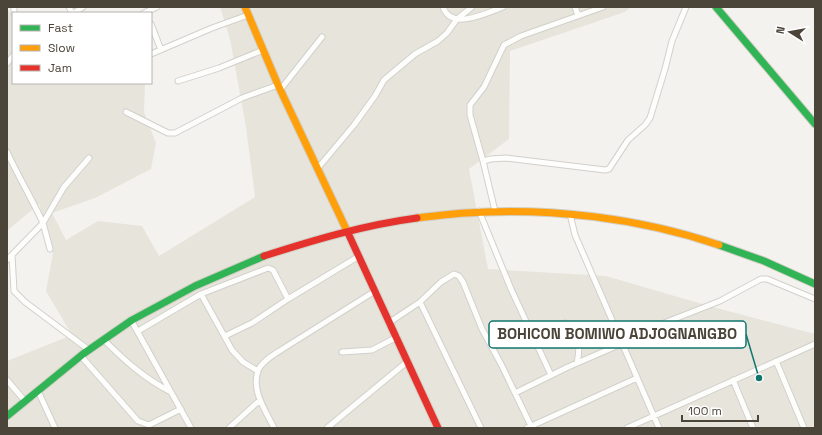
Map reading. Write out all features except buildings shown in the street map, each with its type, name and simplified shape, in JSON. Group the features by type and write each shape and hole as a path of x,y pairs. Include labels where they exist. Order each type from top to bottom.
{"main road":[{"path":"245,7 279,88 347,230 438,428"},
{"path":"716,7 815,124"},
{"path":"7,416 81,356 131,320 201,282 277,250 347,230 406,218 479,211 495,211 570,214 628,222 676,232 754,257 815,284"}],"street":[{"path":"145,12 157,7"},
{"path":"443,7 446,14 457,19 474,18 503,7"},
{"path":"318,168 354,125 375,96 384,80 415,54 438,41 446,34 457,19 472,7"},
{"path":"575,7 578,15"},
{"path":"495,211 484,161 470,115 469,108 471,103 484,87 502,46 521,36 603,7"},
{"path":"484,161 506,158 605,170 610,169 628,140 645,125 650,118 662,82 672,41 686,7"},
{"path":"152,54 248,14"},
{"path":"152,27 161,50"},
{"path":"126,112 168,133 175,133 242,98 279,88 322,37"},
{"path":"178,81 219,68 263,50"},
{"path":"7,152 21,182 34,202 43,223 50,249"},
{"path":"7,260 43,223 64,187 89,158"},
{"path":"479,211 505,276 551,375"},
{"path":"570,214 575,235 659,428"},
{"path":"12,255 14,290 26,302 89,350"},
{"path":"225,336 252,323 288,299 359,256"},
{"path":"138,331 201,294 268,268 273,270 288,299"},
{"path":"390,322 420,302 447,278 454,274 459,276 463,282 487,340 515,393 529,427 637,378"},
{"path":"515,393 551,375 622,344 659,325 720,301 761,279 767,278 815,299"},
{"path":"274,428 256,389 258,371 266,360 375,291"},
{"path":"201,294 238,357 247,365 258,371"},
{"path":"420,302 481,428"},
{"path":"131,320 191,428"},
{"path":"533,335 565,323 569,324 579,341 578,363"},
{"path":"342,352 372,350 397,337"},
{"path":"103,340 125,361 157,385 172,393"},
{"path":"627,428 815,344"},
{"path":"81,356 138,421 149,425 181,409"},
{"path":"327,428 408,361"},
{"path":"776,361 804,428"},
{"path":"7,380 25,401"},
{"path":"734,380 754,428"},
{"path":"38,391 55,428"},
{"path":"229,428 260,400"}],"shaded area":[{"path":"7,7 10,13 12,13 12,84 145,84 144,112 156,143 151,169 95,198 52,213 66,240 98,221 142,226 159,256 255,197 246,127 230,39 220,7 630,7 625,12 510,51 509,139 469,169 488,269 606,276 709,306 815,334 815,428 7,428 7,361 72,335 46,291 53,253 39,204 7,231"}],"traffic: fast":[{"path":"716,7 815,124"},
{"path":"719,245 764,261 815,284"},
{"path":"7,416 83,354 132,320 195,286 264,256"}],"traffic: slow":[{"path":"245,7 278,85 348,233"},
{"path":"417,218 459,213 561,213 626,221 658,228 719,245"}],"traffic: jam":[{"path":"264,256 339,234 417,218"},
{"path":"348,233 438,428"}],"place":[{"name":"BOHICON BOMIWO ADJOGNANGBO","path":"759,378"}]}
